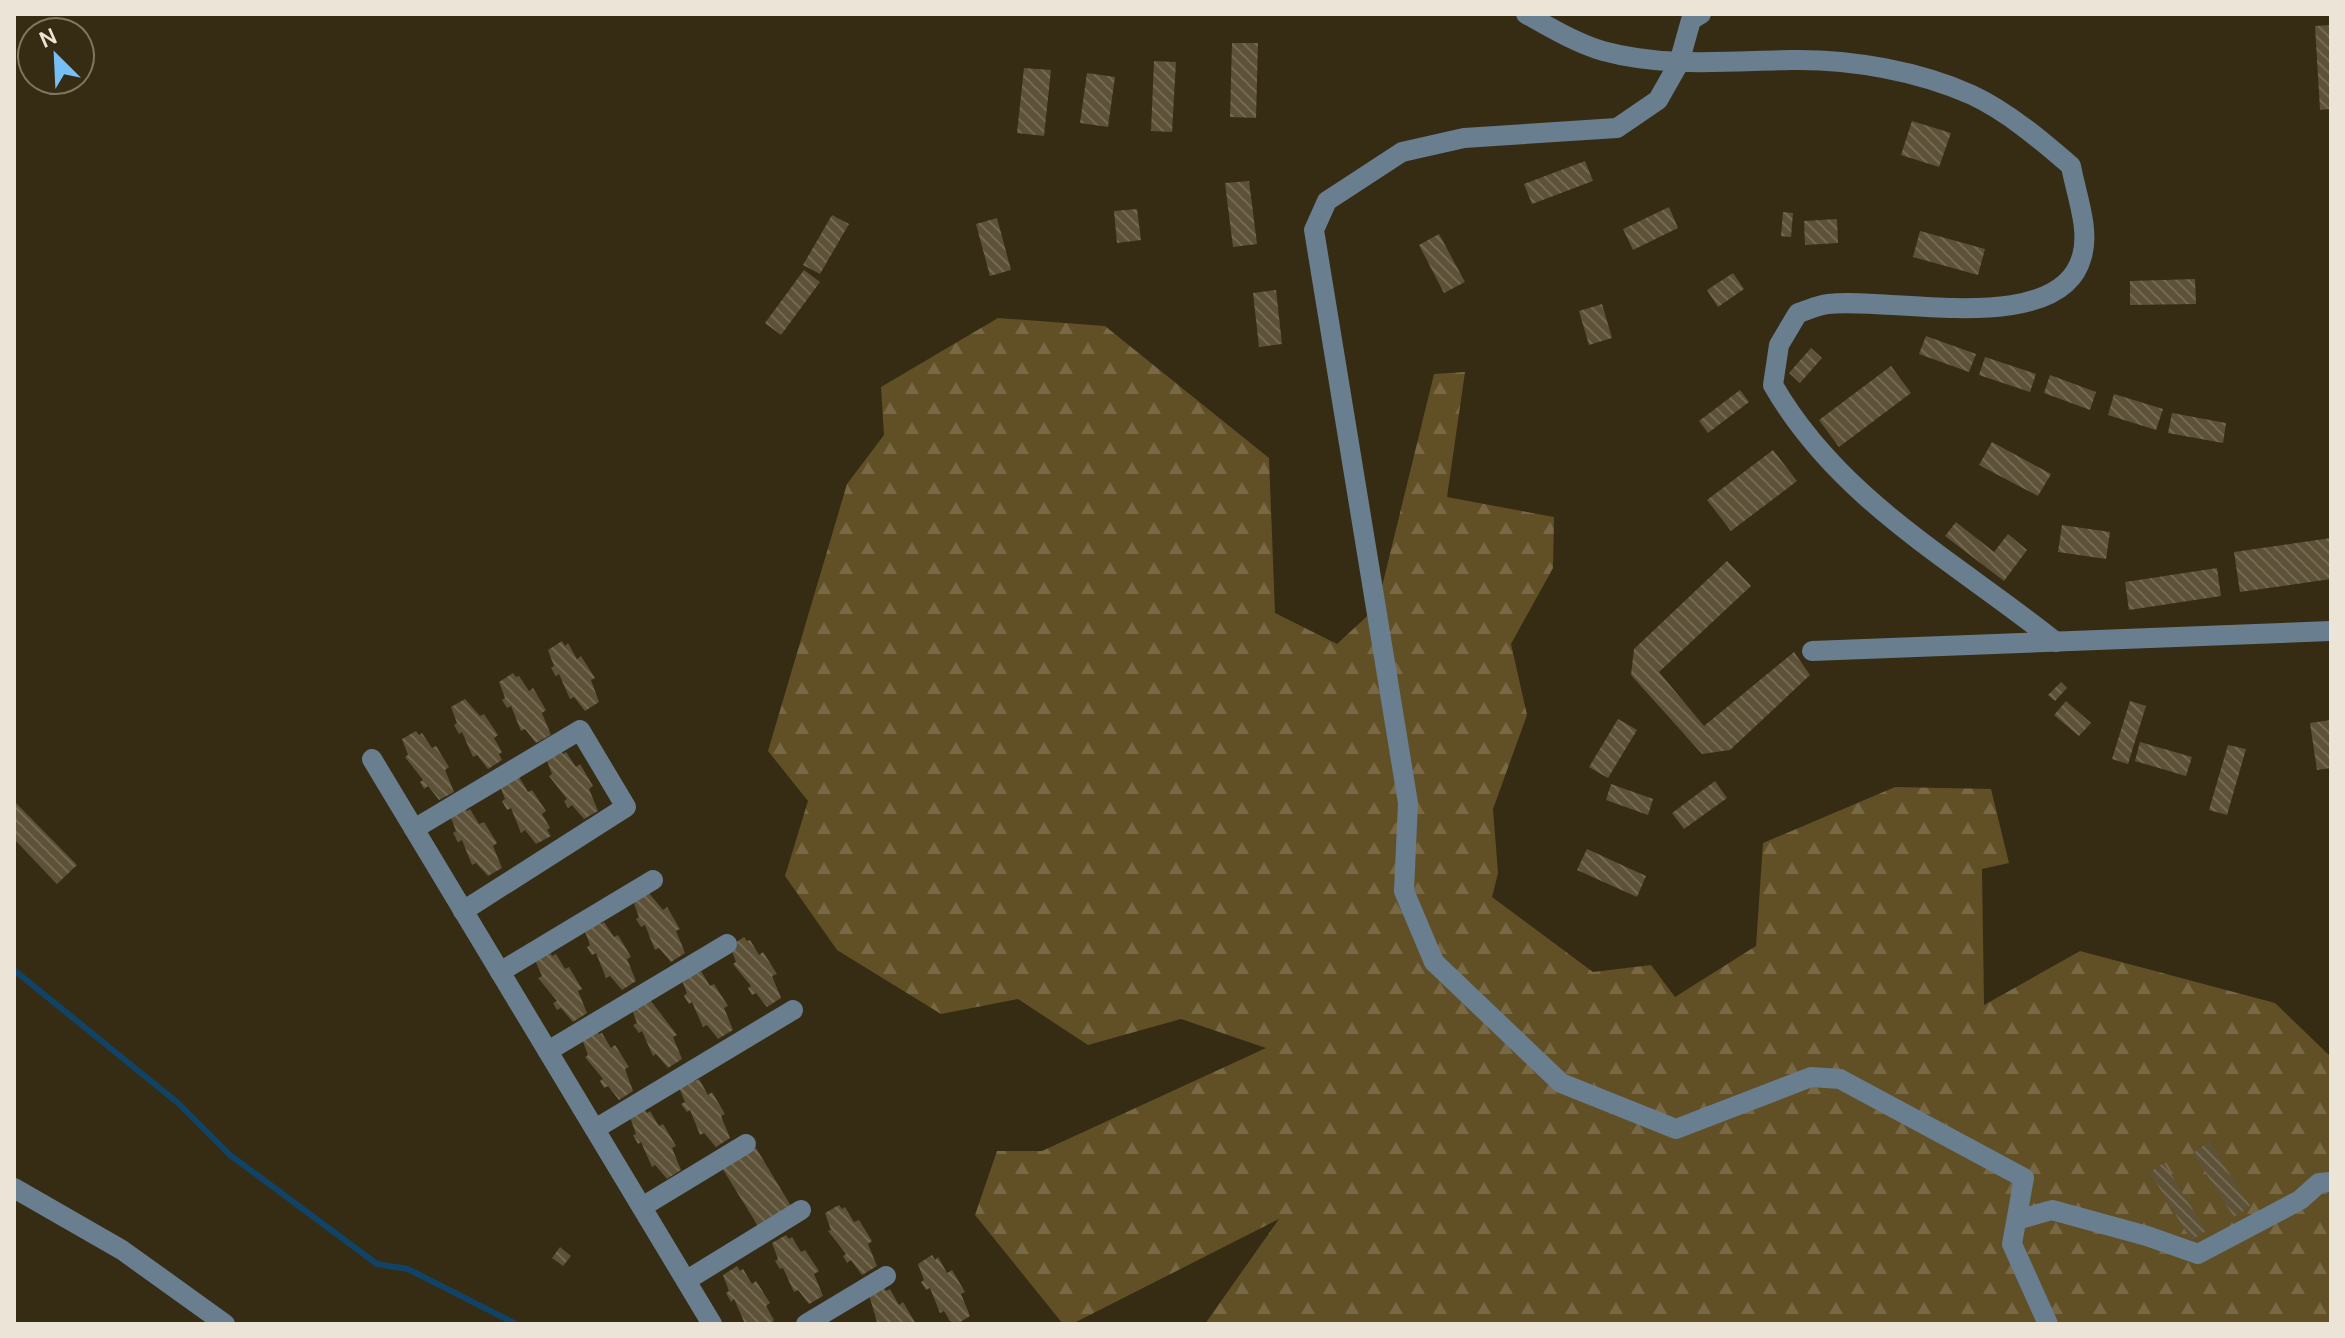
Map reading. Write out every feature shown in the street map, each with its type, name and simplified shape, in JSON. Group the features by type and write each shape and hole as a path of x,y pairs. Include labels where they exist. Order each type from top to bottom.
{"street":[{"path":"1526,14 1570,38 1604,51 1679,63 1795,60 1848,64 1906,75 1972,95 2042,141 2071,166 2085,236 2079,265 2062,290 2041,298 1960,310 1826,304 1798,313 1779,345 1773,385 1816,448 1842,477 1881,511 2056,642"},
{"path":"1701,14 1691,20 1679,63 1658,100 1617,128 1464,138 1402,152 1327,201 1314,230 1408,803 1404,891 1434,962 1561,1083 1676,1129 1811,1077 1840,1079 2024,1178 2012,1244 2048,1324"},
{"path":"1812,651 2331,631"},
{"path":"414,829 580,730 626,807 463,911"},
{"path":"372,759 712,1324"},
{"path":"500,972 653,880"},
{"path":"548,1051 727,944"},
{"path":"595,1129 793,1010"},
{"path":"642,1207 746,1144"},
{"path":"2017,1220 2052,1210 2147,1236 2198,1254 2300,1200 2319,1183 2331,1182"},
{"path":"14,1188 122,1250 225,1324"},
{"path":"687,1280 801,1210"},
{"path":"806,1324 886,1276"}],"green space":[{"path":"998,318 1105,326 1269,458 1275,613 1337,644 1377,607 1434,374 1465,372 1447,497 1554,517 1553,568 1511,644 1527,715 1493,809 1498,873 1492,897 1593,972 1651,965 1675,997 1756,946 1763,843 1895,787 1991,789 2009,863 1982,869 1984,1005 2080,951 2275,1003 2331,1057 2331,1324 1205,1324 1279,1219 1072,1324 1063,1324 975,1215 997,1151 1042,1151 1266,1048 1181,1019 1088,1045 1018,999 941,1014 837,950 785,876 808,801 768,751 847,484 884,435 881,387"}],"building":[{"path":"2331,25 2331,109 2320,110 2315,26"},
{"path":"1232,43 1258,43 1256,118 1230,117"},
{"path":"1154,61 1176,62 1172,132 1151,131"},
{"path":"1024,68 1051,70 1044,136 1017,133"},
{"path":"1087,73 1115,77 1108,127 1080,123"},
{"path":"1912,121 1951,133 1939,167 1901,155"},
{"path":"1585,161 1593,181 1532,204 1524,184"},
{"path":"1249,181 1257,244 1233,247 1225,183"},
{"path":"1669,207 1678,228 1633,250 1623,229"},
{"path":"1137,209 1141,240 1117,243 1114,211"},
{"path":"1783,212 1793,213 1791,237 1781,236"},
{"path":"832,215 849,224 820,274 803,265"},
{"path":"997,218 1011,270 990,276 976,224"},
{"path":"1837,219 1838,243 1805,245 1804,221"},
{"path":"1920,231 1985,249 1978,275 1913,257"},
{"path":"1439,234 1465,282 1444,293 1419,245"},
{"path":"804,270 820,282 781,335 765,323"},
{"path":"1733,273 1744,289 1718,307 1707,290"},
{"path":"2195,279 2196,304 2130,305 2130,281"},
{"path":"1276,290 1282,344 1259,347 1253,293"},
{"path":"1602,304 1612,338 1589,345 1579,311"},
{"path":"1926,336 1976,354 1969,372 1919,354"},
{"path":"1811,348 1822,358 1800,383 1789,373"},
{"path":"1985,357 2036,374 2030,392 1979,375"},
{"path":"1891,366 1911,393 1839,447 1819,420"},
{"path":"2050,375 2096,392 2090,410 2044,393"},
{"path":"1740,390 1749,402 1708,433 1699,421"},
{"path":"2114,394 2163,409 2156,430 2108,415"},
{"path":"2172,413 2226,423 2223,443 2168,433"},
{"path":"1992,442 2051,474 2038,496 1979,465"},
{"path":"1773,450 1797,481 1731,531 1707,500"},
{"path":"1956,522 1994,552 2008,534 2027,550 2004,581 1945,536"},
{"path":"2062,525 2110,532 2106,559 2058,552"},
{"path":"2331,538 2331,579 2240,592 2234,552"},
{"path":"1727,561 1751,586 1659,672 1704,726 1794,652 1810,675 1730,750 1702,754 1631,675 1634,649"},
{"path":"2217,568 2221,596 2129,610 2125,582"},
{"path":"562,641 565,646 568,643 577,659 581,656 595,678 591,680 599,702 585,711 574,697 570,699 559,674 556,676 551,668 554,666 548,650"},
{"path":"513,673 519,676 529,691 533,688 546,710 542,713 551,735 536,743 525,729 521,731 511,706 507,708 502,700 505,698 499,682"},
{"path":"2061,682 2067,688 2055,701 2048,695"},
{"path":"465,699 480,716 484,714 498,735 494,738 502,752 499,754 502,760 488,769 477,755 473,757 462,732 459,734 454,725 457,723 451,707"},
{"path":"2066,701 2091,723 2079,736 2054,715"},
{"path":"2130,701 2146,706 2128,764 2112,759"},
{"path":"1618,719 1637,730 1608,778 1589,767"},
{"path":"2331,720 2331,768 2317,770 2310,723"},
{"path":"416,731 419,735 422,733 432,748 436,746 449,767 445,770 454,792 439,800 428,786 424,789 420,782 423,780 405,757 408,755 402,739"},
{"path":"2140,742 2192,757 2186,776 2135,761"},
{"path":"2228,745 2246,749 2227,815 2209,810"},
{"path":"560,749 563,754 566,752 576,767 580,764 593,786 589,789 598,811 584,819 572,805 568,808 564,801 567,799 549,776 552,774 546,758"},
{"path":"519,777 546,811 542,814 551,836 536,844 525,830 521,833 511,808 507,810 502,801 505,799 499,783"},
{"path":"1715,781 1727,798 1684,829 1672,813"},
{"path":"1611,784 1653,799 1648,815 1606,800"},
{"path":"14,801 77,865 57,884 14,839"},
{"path":"465,807 467,811 470,809 479,824 484,822 497,843 493,846 502,868 488,876 476,863 472,865 462,840 458,842 453,833 456,831 450,815"},
{"path":"1587,849 1646,876 1637,897 1577,870"},
{"path":"648,892 663,910 667,907 680,929 676,931 685,953 671,962 659,948 655,950 645,925 641,927 636,919 639,917 633,901"},
{"path":"598,920 601,924 604,922 614,937 618,935 631,957 627,959 636,981 622,990 610,976 606,978 596,953 592,955 587,947 590,945 584,929"},
{"path":"744,937 750,940 759,955 763,952 777,974 772,976 781,998 767,1007 756,993 752,995 748,988 751,986 733,964 736,962 730,946"},
{"path":"550,952 552,956 556,954 565,969 569,967 582,989 578,991 587,1013 573,1022 561,1008 557,1010 553,1003 557,1001 538,978 542,976 535,960"},
{"path":"695,969 698,973 701,971 710,986 714,984 728,1006 724,1008 733,1030 718,1039 707,1025 703,1027 692,1002 689,1004 684,996 687,993 681,978"},
{"path":"651,1001 677,1035 673,1037 682,1059 668,1068 656,1054 653,1056 642,1031 639,1033 633,1025 637,1023 631,1007"},
{"path":"596,1030 602,1033 611,1048 615,1045 629,1067 625,1069 633,1091 619,1100 608,1086 604,1088 600,1081 603,1079 585,1057 588,1055 582,1039"},
{"path":"693,1077 695,1081 699,1079 708,1095 712,1092 725,1114 721,1116 730,1138 716,1147 704,1133 700,1135 690,1110 687,1112 681,1104 685,1102 678,1085"},
{"path":"644,1109 647,1113 650,1111 659,1126 663,1124 676,1146 672,1148 681,1170 667,1179 655,1165 652,1167 641,1142 638,1144 633,1135 636,1134 630,1117"},
{"path":"2209,1142 2250,1206 2234,1217 2193,1153"},
{"path":"756,1148 791,1206 758,1226 722,1168"},
{"path":"2164,1163 2206,1231 2191,1240 2150,1172"},
{"path":"839,1205 842,1209 845,1207 854,1222 859,1220 872,1241 868,1244 877,1266 862,1275 851,1260 847,1263 843,1256 846,1254 828,1231 831,1230 825,1213"},
{"path":"786,1235 789,1239 792,1237 801,1252 805,1250 819,1271 814,1274 823,1296 809,1304 798,1290 794,1292 783,1268 780,1269 775,1261 778,1259 772,1243"},
{"path":"560,1247 571,1256 563,1266 552,1258"},
{"path":"932,1255 935,1260 938,1257 947,1273 952,1270 965,1292 961,1294 970,1316 957,1324 950,1321 944,1311 940,1313 930,1288 926,1290 921,1282 924,1280 918,1264"},
{"path":"737,1266 740,1271 743,1269 752,1284 756,1281 770,1303 766,1306 774,1320 772,1324 745,1324 734,1299 731,1302 723,1275"},
{"path":"884,1287 886,1291 890,1289 899,1305 903,1302 916,1324 877,1322 869,1295"}],"waterway":[{"path":"14,970 178,1103 230,1155 377,1264 408,1269 516,1324"}]}
